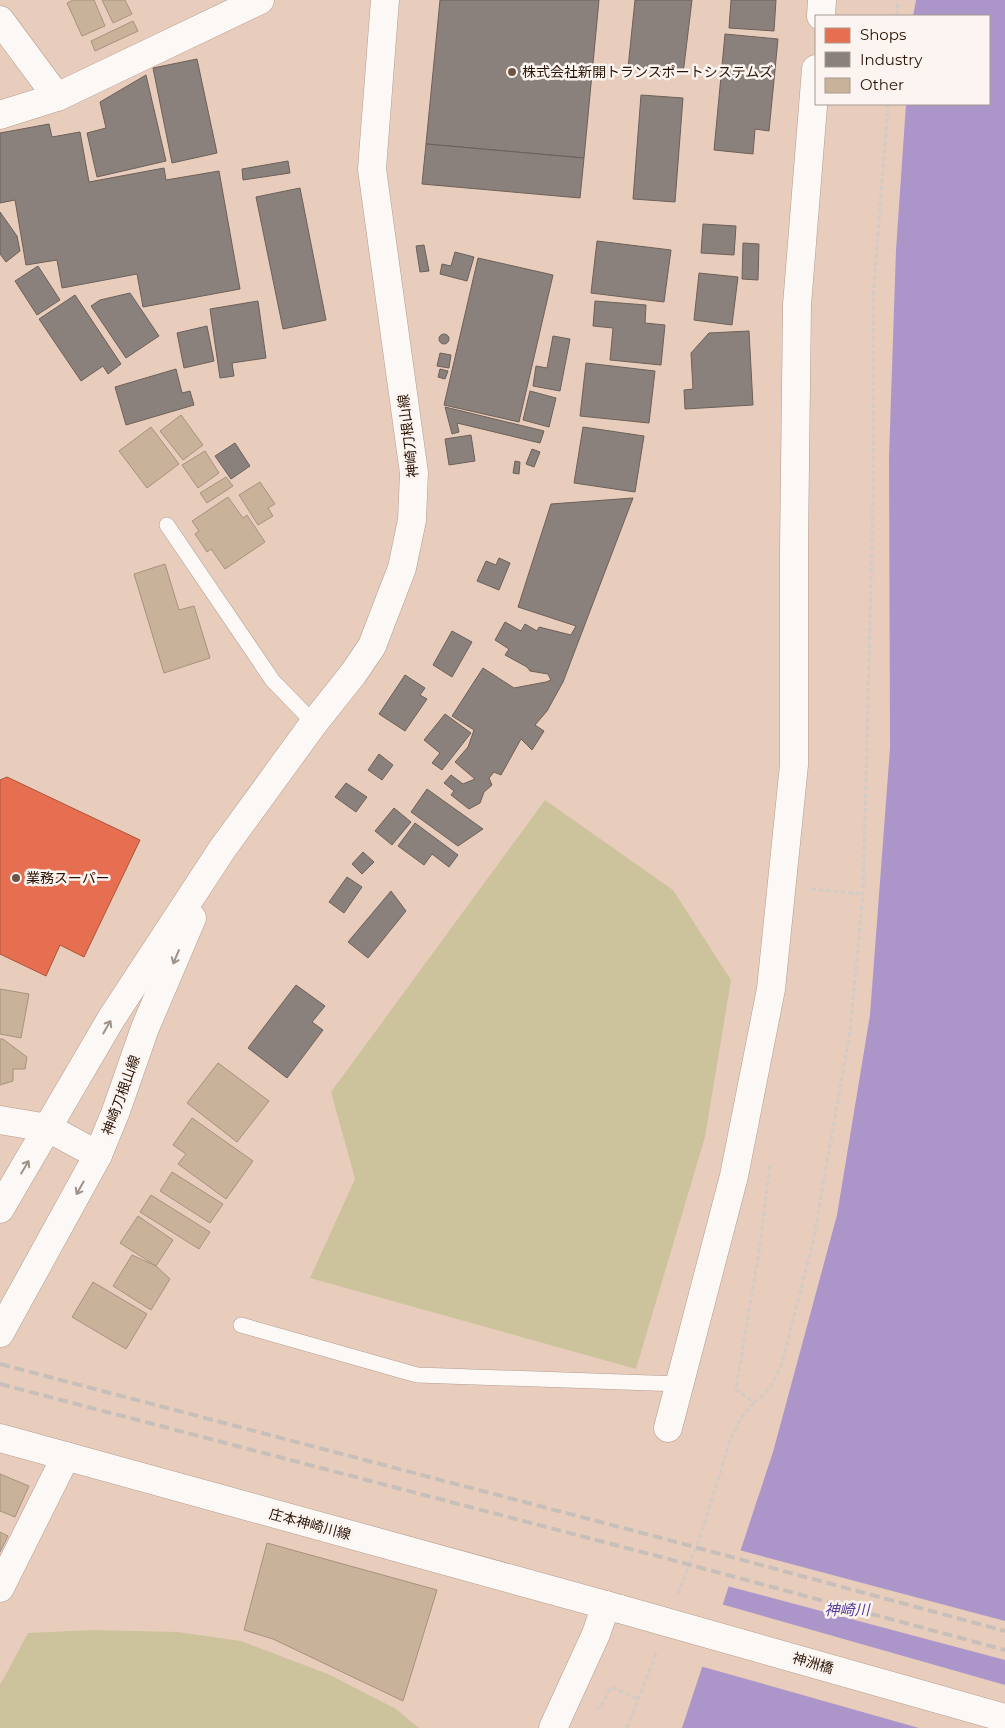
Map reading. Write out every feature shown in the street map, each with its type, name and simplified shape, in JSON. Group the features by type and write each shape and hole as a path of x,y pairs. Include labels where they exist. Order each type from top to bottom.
{"street":[{"path":"0,115 57,96 260,0"},
{"name":"神崎刀根山線","path":"0,1209 111,1019 223,848 372,646 402,568 412,520 414,473 372,169 385,0"},
{"path":"820,15 822,0"},
{"path":"0,20 57,96"},
{"path":"668,1428 734,1176 771,988 794,765 797,305 815,82"},
{"name":"神崎刀根山線","path":"0,1333 98,1155 116,1111 145,1028 223,848"},
{"path":"0,1120 48,1128 98,1155"},
{"name":"庄本神崎川線","path":"0,1438 613,1607"},
{"path":"0,1588 66,1456"},
{"path":"553,1728 596,1634 613,1607"},
{"name":"神洲橋","path":"613,1607 1005,1718"}],"lane":[{"path":"168,525 273,681 314,723"},
{"path":"240,1325 417,1375 680,1384"}],"path":[{"path":"897,15 898,0"},
{"path":"678,1596 701,1534 730,1441 740,1418 771,1387 782,1363 813,1242 850,1031 863,894 872,512 873,297 888,105"},
{"path":"816,890 863,894"},
{"path":"754,1403 736,1389 759,1252 771,1154"},
{"path":"627,1728 658,1650"},
{"path":"594,1706 600,1709 611,1687 638,1699"}],"shaded area":[{"path":"545,800 673,890 731,980 705,1137 636,1369 310,1278 355,1179 331,1092"},
{"path":"92,1630 178,1632 241,1641 328,1674 396,1709 419,1728 0,1728 0,1685 28,1633"}],"water":[{"name":"神崎川","path":"916,0 1005,0 1005,1728 682,1728 773,1452 837,1215 870,1015 890,748 889,457 896,250 906,105 990,105 990,15 913,15"}],"pier":[{"path":"739,1550 1005,1621 1005,1660 727,1586"},
{"path":"721,1604 1005,1685 1005,1728 919,1728 700,1666"}],"building: Shops":[{"path":"7,777 140,840 84,957 60,945 46,976 0,954 0,780"}],"building: Industry":[{"name":"株式会社新開トランスポートシステムズ","path":"440,0 599,0 584,158 426,144"},
{"path":"635,0 692,0 683,74 628,68"},
{"path":"731,0 776,0 774,31 729,28"},
{"path":"725,34 778,39 769,131 755,129 753,154 714,150"},
{"path":"197,59 217,153 172,163 153,68"},
{"path":"146,75 166,161 97,177 87,133 106,128 100,102"},
{"path":"641,95 683,98 675,202 633,199"},
{"path":"49,124 52,137 80,132 89,182 164,168 166,180 219,171 240,289 143,307 137,274 62,288 57,260 26,265 15,200 0,203 0,133"},
{"path":"426,144 584,158 580,198 422,184"},
{"path":"288,161 290,173 243,180 242,169"},
{"path":"300,188 326,320 283,329 256,197"},
{"path":"0,212 17,236 20,251 6,262 0,254"},
{"path":"703,224 736,226 734,255 701,253"},
{"path":"597,241 671,250 664,302 591,293"},
{"path":"743,243 759,244 758,280 742,279"},
{"path":"424,245 429,271 420,272 416,246"},
{"path":"455,252 474,257 467,281 440,274 442,264 451,266"},
{"path":"478,258 553,275 519,422 444,405"},
{"path":"38,266 60,300 37,315 15,281"},
{"path":"699,273 738,277 732,325 694,320"},
{"path":"130,293 159,336 126,358 91,306 100,300"},
{"path":"75,295 121,364 108,374 103,366 81,381 39,319"},
{"path":"258,301 266,358 232,363 234,376 220,378 210,309"},
{"path":"595,301 646,305 645,323 665,325 661,365 610,360 613,328 593,326"},
{"path":"207,326 214,361 184,368 177,333"},
{"path":"749,331 753,405 685,409 684,390 693,389 691,353 709,333"},
{"path":"444,334 449,339 444,344 439,339"},
{"path":"553,336 570,339 560,391 533,386 536,366 547,368"},
{"path":"440,353 451,355 449,368 437,366"},
{"path":"586,363 655,371 649,423 580,416"},
{"path":"176,369 182,393 190,391 194,405 126,425 115,387"},
{"path":"440,369 448,371 445,379 438,377"},
{"path":"530,391 556,398 549,427 523,420"},
{"path":"445,407 544,431 540,443 457,423 459,432 452,434"},
{"path":"583,427 644,436 635,492 574,483"},
{"path":"471,435 475,461 449,465 445,439"},
{"path":"235,443 250,466 231,479 215,456"},
{"path":"532,449 540,452 534,467 526,464"},
{"path":"515,461 520,462 519,474 513,473"},
{"path":"633,498 563,682 547,711 535,725 544,731 532,750 521,739 501,775 494,772 489,778 492,785 484,792 480,803 469,809 451,795 454,791 444,783 451,775 463,784 475,779 455,762 468,747 474,730 452,716 483,668 514,688 551,680 548,674 530,671 527,667 505,655 509,649 495,640 505,622 521,631 525,624 537,631 539,627 571,635 576,626 518,607 551,504"},
{"path":"499,558 510,563 499,590 477,581 486,561 496,565"},
{"path":"452,631 472,642 452,677 433,665"},
{"path":"405,675 425,688 420,695 427,699 405,731 379,714"},
{"path":"445,714 471,733 442,770 432,763 440,753 424,740"},
{"path":"379,754 393,765 382,780 368,770"},
{"path":"346,783 367,797 356,812 335,797"},
{"path":"427,789 483,829 458,846 411,812"},
{"path":"394,808 411,822 392,845 375,831"},
{"path":"415,823 458,855 449,867 432,854 424,865 398,846"},
{"path":"363,852 374,862 362,874 352,864"},
{"path":"347,877 362,887 344,913 329,902"},
{"path":"391,891 406,911 368,958 348,942"},
{"path":"296,985 325,1006 312,1022 323,1030 287,1078 248,1048"}],"building: Other":[{"path":"73,0 94,0 105,26 82,36 67,3"},
{"path":"102,0 125,0 132,14 113,23"},
{"path":"133,21 138,31 95,51 91,41"},
{"path":"181,415 203,445 183,460 160,431"},
{"path":"151,427 179,464 147,488 119,451"},
{"path":"205,451 219,473 198,488 182,465"},
{"path":"226,477 233,486 207,503 200,493"},
{"path":"260,482 275,504 268,508 273,516 258,525 239,495"},
{"path":"228,497 243,518 247,515 265,542 225,569 211,549 207,552 195,534 199,531 192,521"},
{"path":"165,564 179,610 194,606 210,658 164,673 134,574"},
{"path":"0,989 29,994 21,1038 0,1034"},
{"path":"0,1039 3,1039 27,1057 25,1069 13,1069 13,1081 0,1085"},
{"path":"218,1063 269,1101 237,1142 187,1103"},
{"path":"192,1118 253,1161 226,1199 178,1164 186,1154 173,1145"},
{"path":"172,1172 223,1204 210,1223 160,1191"},
{"path":"151,1195 210,1232 199,1249 140,1212"},
{"path":"138,1216 173,1240 156,1266 120,1243"},
{"path":"132,1255 156,1266 170,1279 151,1310 113,1286"},
{"path":"93,1282 147,1314 126,1349 72,1317"},
{"path":"0,1474 29,1486 15,1517 0,1511"},
{"path":"0,1532 8,1536 0,1552"},
{"path":"267,1543 437,1590 403,1701 273,1639 244,1630"}],"railway":[{"path":"0,1364 665,1539 1005,1631"},
{"path":"0,1384 661,1557 1005,1650"}],"place":[{"name":"株式会社新開トランスポートシステムズ","path":"512,72"},
{"name":"業務スーパー","path":"16,878"}]}
